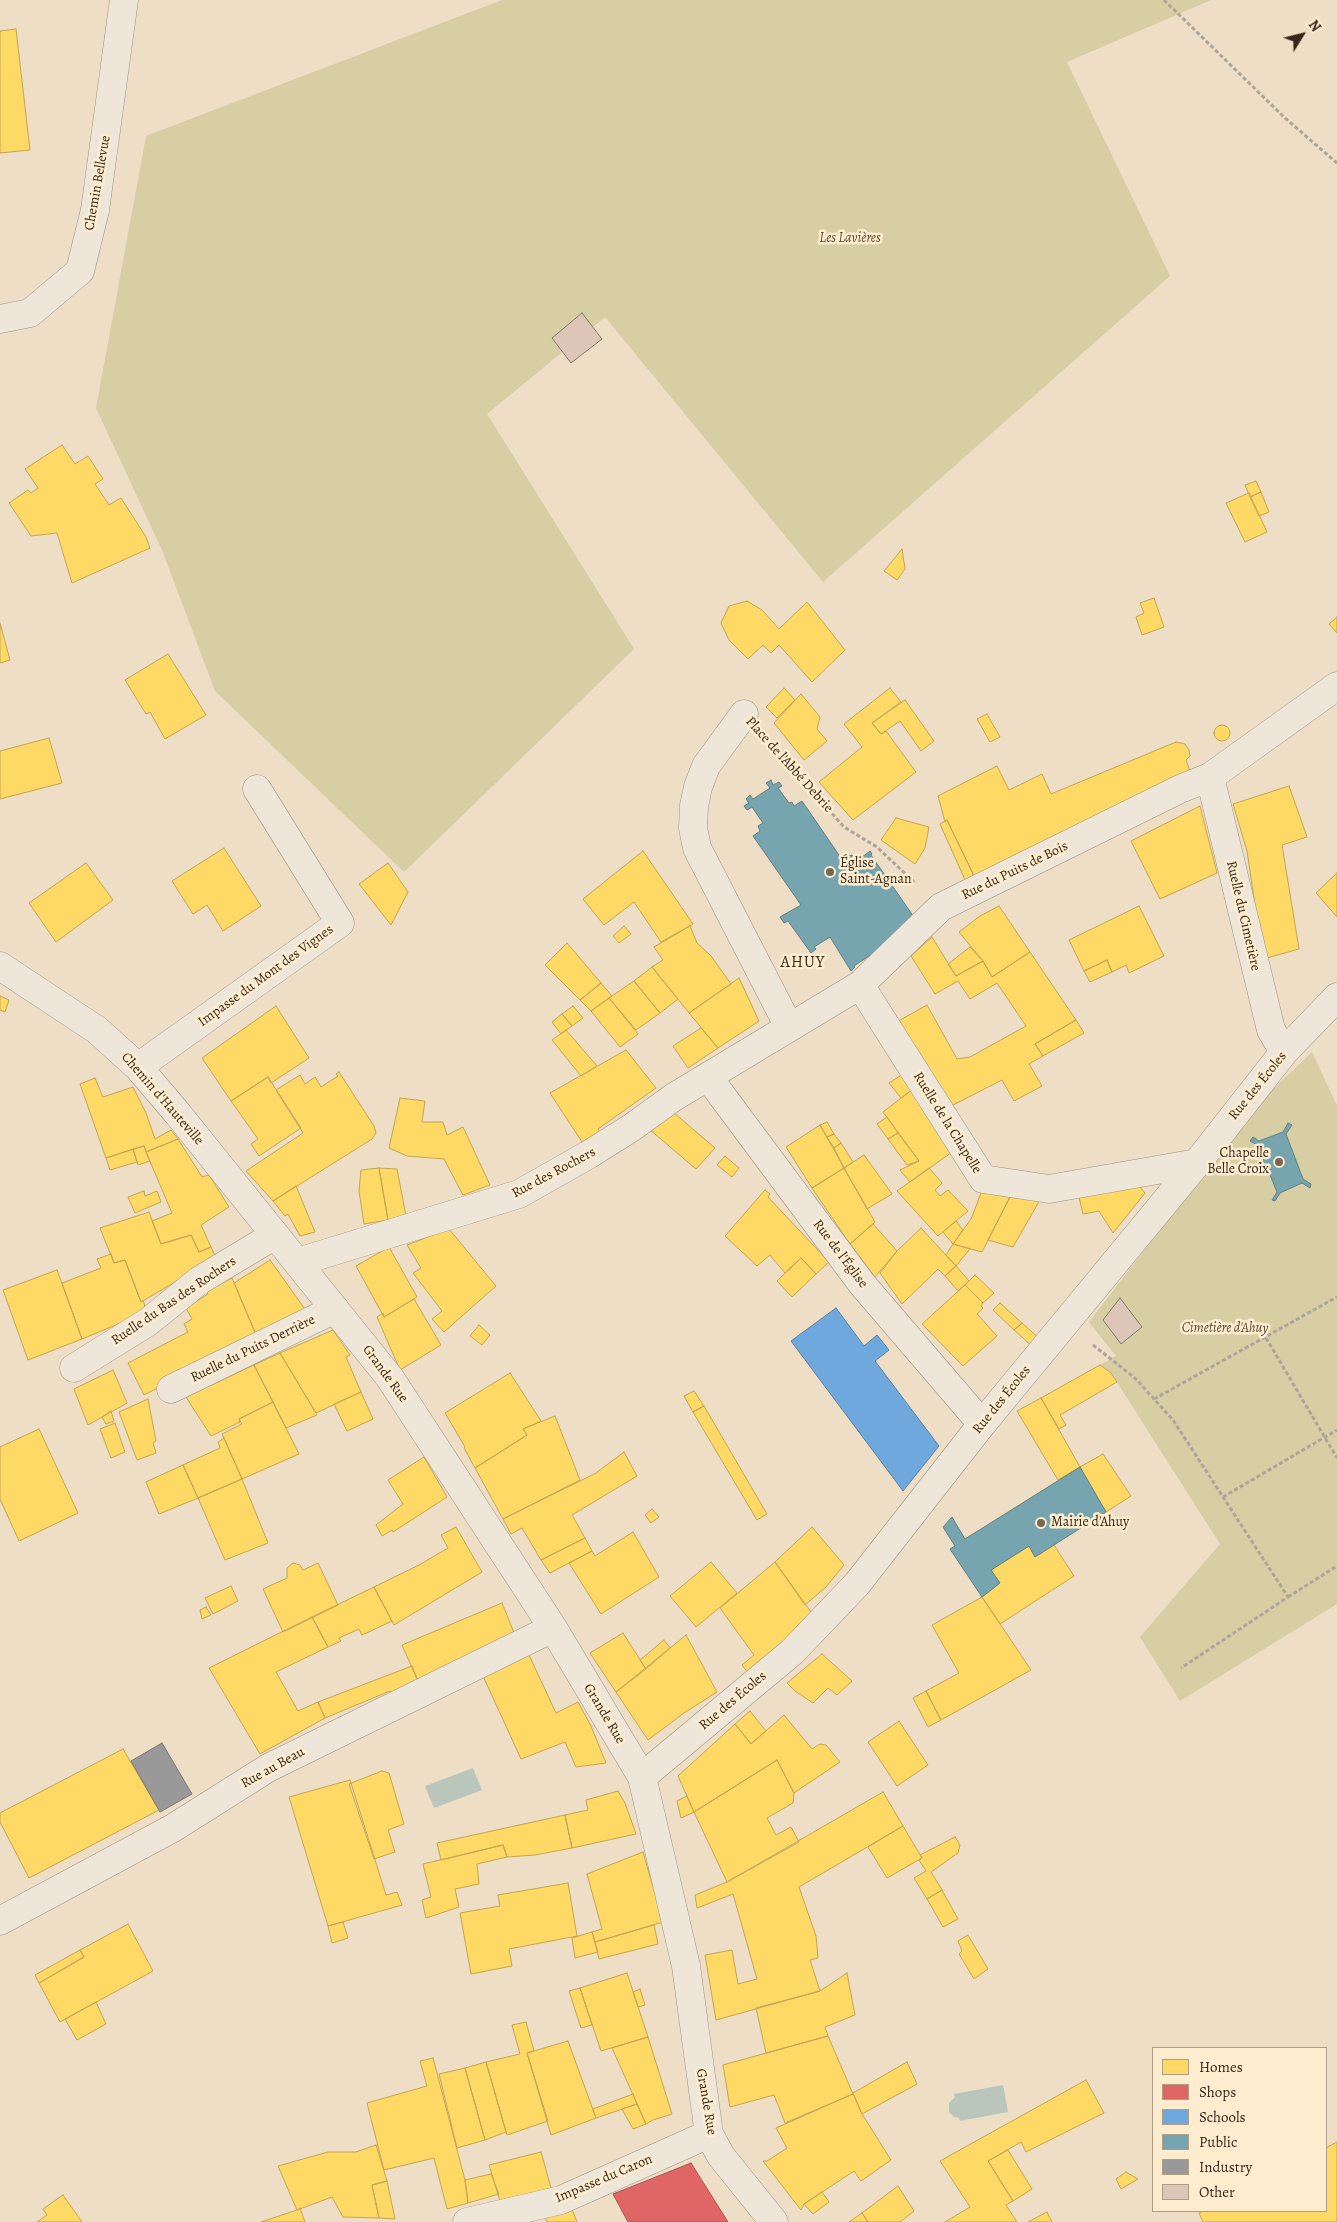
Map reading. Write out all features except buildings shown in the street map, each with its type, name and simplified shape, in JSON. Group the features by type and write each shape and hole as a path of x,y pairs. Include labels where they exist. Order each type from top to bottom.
{"street":[{"name":"Chemin Bellevue","path":"0,319 30,313 80,271 96,210 124,0"},
{"name":"Rue du Puits de Bois","path":"708,1077 860,985 941,907 1180,789 1210,777 1337,686"},
{"name":"Place de l'Abbé Debrie","path":"744,714 706,766 698,788 693,828 697,848 788,1028"},
{"name":"Ruelle du Cimetière","path":"1210,777 1271,1030 1284,1052"},
{"name":"Impasse du Mont des Vignes","path":"138,1067 340,923 257,790"},
{"name":"Chemin d'Hauteville","path":"0,966 97,1030 138,1067 298,1262"},
{"name":"Ruelle de la Chapelle","path":"860,985 983,1179 1049,1188 1198,1163"},
{"name":"Rue des Écoles","path":"642,1776 792,1652 856,1584 982,1424 1198,1163 1284,1052 1337,997"},
{"name":"Rue des Rochers","path":"298,1262 520,1194 599,1149 674,1097 708,1077"},
{"name":"Rue de l'Église","path":"708,1077 862,1284 982,1424"},
{"name":"Ruelle du Bas des Rochers","path":"74,1368 148,1322 200,1280 275,1235"},
{"name":"Grande Rue","path":"298,1262 390,1378 553,1628 642,1776 686,1966 709,2134 721,2156 774,2222"},
{"name":"Ruelle du Puits Derrière","path":"171,1389 335,1309"},
{"name":"Rue au Beau","path":"0,1921 173,1828 268,1768 553,1628"},
{"name":"Impasse du Caron","path":"466,2222 561,2200 709,2134"}],"path":[{"path":"1164,0 1285,118 1337,163"},
{"name":"Place de l'Abbé Debrie","path":"744,714 844,828 877,847 941,907"},
{"path":"1154,1399 1337,1297"},
{"path":"1065,1323 1135,1378 1173,1420 1288,1597"},
{"path":"1266,1338 1337,1458"},
{"path":"1223,1497 1337,1430"},
{"path":"1180,1668 1337,1566"}],"green space":[{"name":"Les Lavières","path":"502,0 1211,0 1067,62 1170,276 823,582 605,317 487,414 634,649 404,872 215,691 162,550 96,408 146,136"},
{"name":"Cimetière d'Ahuy","path":"1312,1052 1337,1106 1337,1604 1180,1701 1140,1637 1220,1544 1111,1373 1100,1365 1116,1356 1089,1322 1238,1128 1265,1097"}],"shaded area":[{"path":"473,1768 482,1790 434,1808 425,1786"},
{"path":"1003,2085 1008,2112 960,2121 959,2118 954,2117 949,2112 949,2103 955,2097 954,2094"}],"place":[{"name":"Église Saint-Agnan","path":"830,872"},
{"name":"Chapelle Belle Croix","path":"1279,1162"},
{"name":"Mairie d'Ahuy","path":"1041,1523"}],"district":[{"name":"AHUY","path":"803,963"}]}
